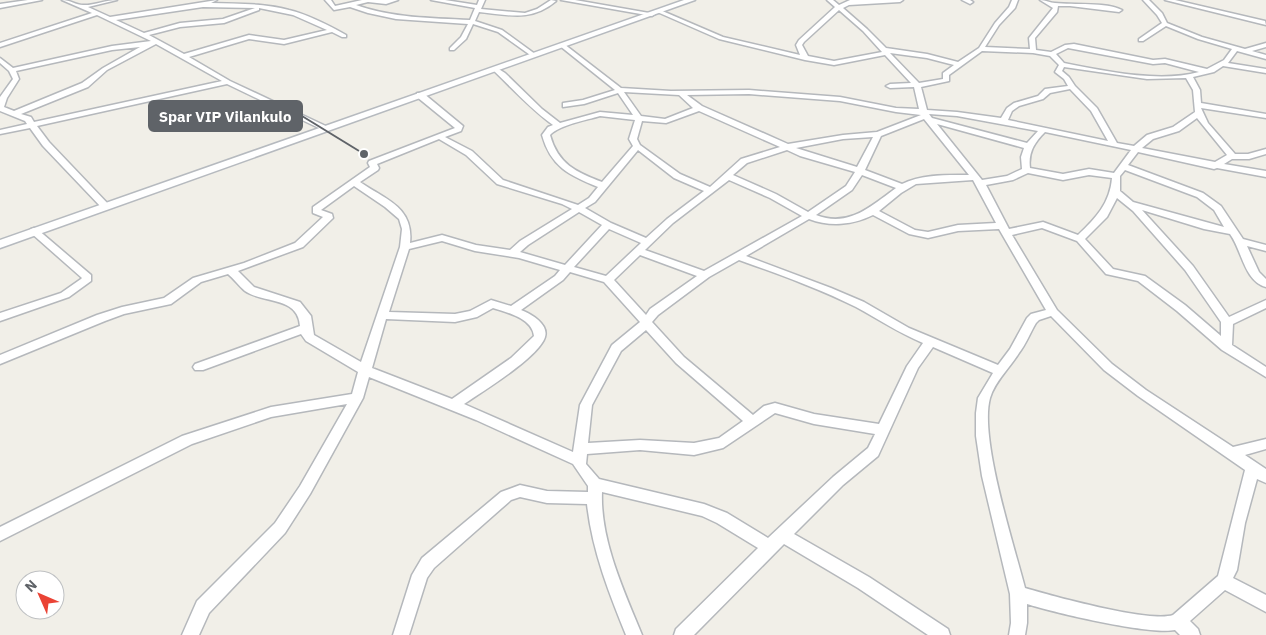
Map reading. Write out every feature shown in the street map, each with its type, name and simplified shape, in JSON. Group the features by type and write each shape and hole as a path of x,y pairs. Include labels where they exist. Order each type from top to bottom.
{"main road":[{"path":"0,244 690,0"}],"street":[{"path":"0,6 39,0"},
{"path":"64,0 143,35 154,43 184,56 228,82 326,128"},
{"path":"82,7 114,0"},
{"path":"203,5 214,0"},
{"path":"328,0 331,13"},
{"path":"322,24 331,13 350,4 367,0 386,2 395,0"},
{"path":"434,0 477,9 527,15 552,0"},
{"path":"452,49 464,38 482,0"},
{"path":"564,0 655,12 720,38 834,63 885,52 927,56 958,64"},
{"path":"830,0 865,30 917,85 926,116 977,180 1053,312 1108,367 1142,393 1259,472 1238,523 1229,570 1224,581 1178,621 1167,625 1143,623 1069,609 1018,594"},
{"path":"805,58 799,45 801,41 838,8 851,1 899,0"},
{"path":"890,86 925,86 944,81 947,78 945,74 981,49 997,24 1012,8 1015,0"},
{"path":"1043,0 1054,5 1070,4 1119,10"},
{"path":"1146,0 1160,14 1165,24 1188,34 1266,57"},
{"path":"1168,0 1266,23"},
{"path":"350,4 370,12 396,17 472,22 500,31 533,55"},
{"path":"110,19 203,5 260,8 286,11 322,24 344,36"},
{"path":"1033,51 1032,38 1055,11 1056,7 1054,5"},
{"path":"143,35 180,25 224,21 260,8"},
{"path":"0,45 97,13"},
{"path":"1140,40 1165,24"},
{"path":"184,56 252,37 284,42 333,30"},
{"path":"12,70 112,48 154,43"},
{"path":"16,113 85,85 101,72 154,43"},
{"path":"981,49 1033,51 1052,54 1070,45 1152,62 1165,61 1208,72"},
{"path":"1244,51 1266,45"},
{"path":"562,46 619,90 630,102 639,119 633,139 638,146 672,174 710,190"},
{"path":"1052,54 1062,65 1125,76 1188,76 1208,72 1222,64 1235,49"},
{"path":"1,63 12,70 16,79 3,98 0,109 24,116 33,125 46,144 106,206"},
{"path":"1222,64 1266,72"},
{"path":"1062,65 1057,71 1067,78 1072,88 1094,110 1114,144"},
{"path":"495,69 503,74 539,110 559,126"},
{"path":"1188,76 1198,92 1199,109 1207,126 1231,155 1230,157"},
{"path":"0,132 228,82"},
{"path":"1004,121 1008,111 1014,106 1044,97 1048,92 1072,88"},
{"path":"566,105 584,102 619,90 749,92 840,99 926,116 1028,146"},
{"path":"681,92 684,97 699,108 788,147 904,188"},
{"path":"0,360 101,318 122,311 167,301 197,280 260,261 304,242 329,216 316,211 316,209 375,168 372,163 458,129 459,126 420,95"},
{"path":"604,186 566,169 551,153 546,135 551,129 600,114 666,121 699,108"},
{"path":"1080,239 1104,215 1115,192 1116,176 1122,166 1136,149 1150,137 1176,129 1199,109 1266,116"},
{"path":"608,280 646,242 728,176 736,166 751,158 788,147 843,137 878,134 926,116 957,114 1004,121 1214,166 1266,174"},
{"path":"1026,170 1024,159 1028,146 1044,129"},
{"path":"634,635 613,581 595,491 580,466 579,455 586,405 592,391 616,348 647,322 654,312 705,275 807,217 849,188 860,171 878,134"},
{"path":"440,136 469,153 500,182 580,208 608,225 646,242"},
{"path":"512,254 524,243 580,208 598,194 617,168 638,146"},
{"path":"1214,166 1230,157 1249,156 1266,151"},
{"path":"1122,166 1184,188 1210,201 1218,208 1240,241 1254,274 1266,284"},
{"path":"728,176 742,184 777,198 807,217 838,221 853,220 873,211 904,188 918,181 1004,179 1022,174 1026,170"},
{"path":"1026,170 1062,177 1089,172 1116,176"},
{"path":"190,635 203,607 280,528 305,490 357,398 405,246 407,230 405,220 398,211 354,182"},
{"path":"1115,192 1130,204 1184,261 1227,322 1226,347"},
{"path":"1130,204 1207,227 1233,232"},
{"path":"873,211 912,232 928,235 958,228 1004,229 1043,225 1080,239 1110,272 1140,278 1181,308 1226,347 1266,373"},
{"path":"514,310 559,278 599,232 608,225"},
{"path":"0,317 65,295 86,281 87,277 34,231"},
{"path":"405,246 442,238 485,251 512,254 608,280 680,360 753,422"},
{"path":"1240,241 1266,248"},
{"path":"637,251 705,275"},
{"path":"738,256 786,273 848,300 905,331 1001,372"},
{"path":"230,270 250,289 296,305 305,316 310,338 365,370 579,455 640,445 694,449 723,443 769,410 775,408 814,419 883,430"},
{"path":"382,315 455,318 473,314 491,304 514,310 538,328 540,334 538,342 526,354 453,406"},
{"path":"1227,322 1266,304"},
{"path":"1017,635 1019,624 1018,594 989,476 983,436 982,413 984,398 1031,321 1035,317 1053,312"},
{"path":"199,366 307,328"},
{"path":"682,635 768,547 838,481 868,458 873,452 913,366 930,342"},
{"path":"0,534 188,440 271,412 357,398"},
{"path":"1232,453 1266,444"},
{"path":"401,635 420,575 428,563 506,496 520,491 547,497 595,491 704,510 722,518 768,547"},
{"path":"782,535 884,594 942,635"},
{"path":"1224,581 1266,604"},
{"path":"1178,621 1192,635"}],"place":[{"name":"Spar VIP Vilankulo","path":"364,154"}]}
